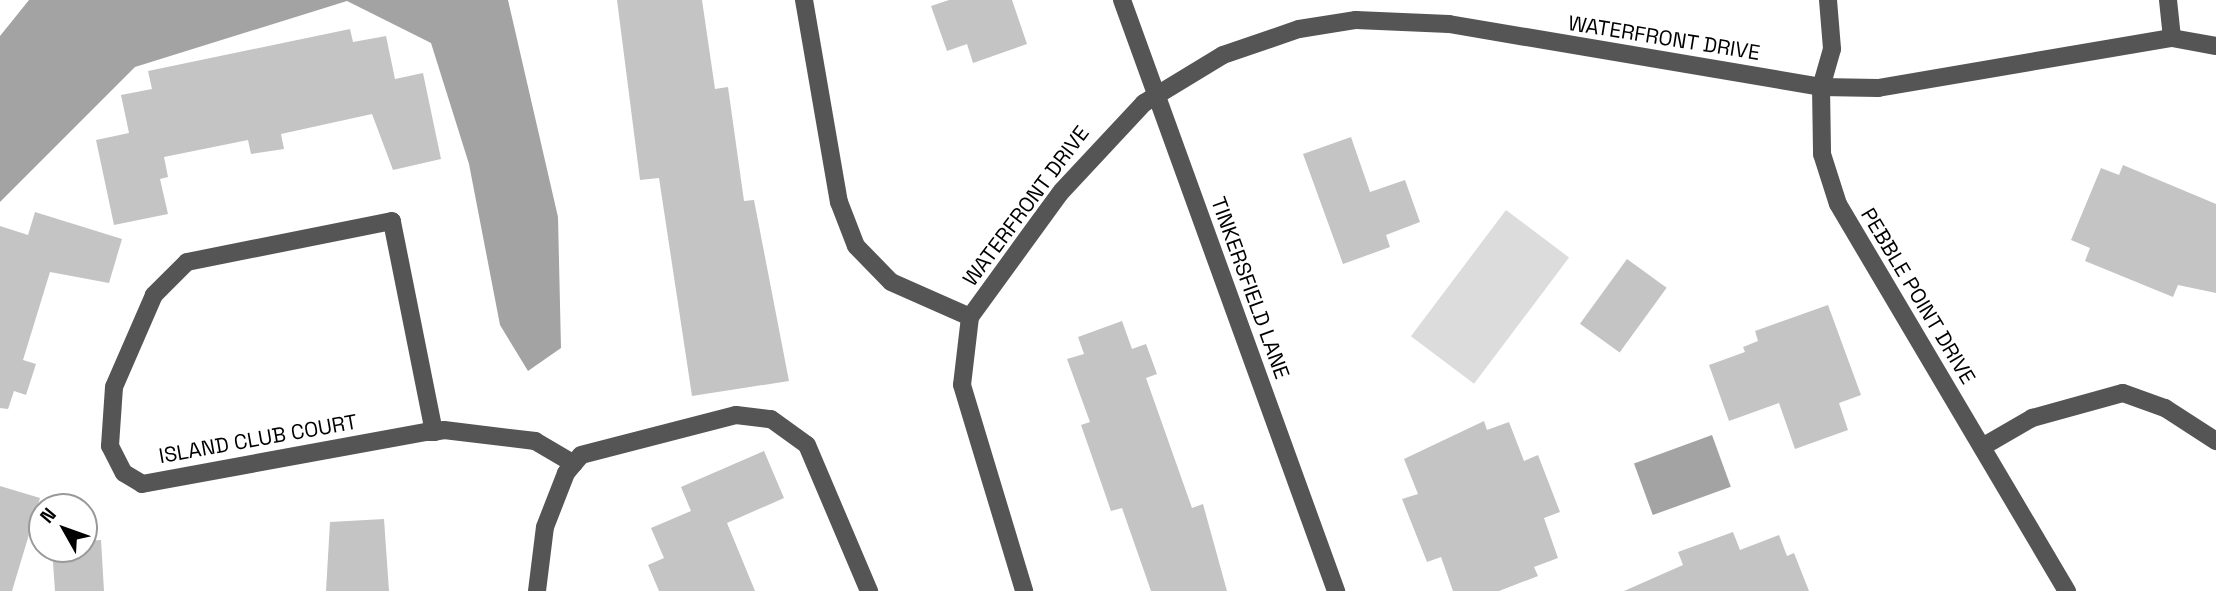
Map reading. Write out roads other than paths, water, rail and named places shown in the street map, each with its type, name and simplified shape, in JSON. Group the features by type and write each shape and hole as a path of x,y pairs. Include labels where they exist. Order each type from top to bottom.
{"street":[{"path":"804,0 844,225 891,282 970,317 962,385 1024,591"},
{"name":"TINKERSFIELD LANE","path":"1122,0 1336,591"},
{"name":"PEBBLE POINT DRIVE","path":"1828,0 1832,49 1821,86 1822,154 1838,204 2067,591"},
{"path":"2168,0 2172,38"},
{"name":"WATERFRONT DRIVE","path":"970,317 1060,192 1105,138 1156,94 1260,40 1356,20 1449,24 1821,86 1878,88 2172,38 2216,46"},
{"name":"ISLAND CLUB COURT","path":"434,432 392,221 187,262 154,295 114,387 110,446 124,474 142,484 434,432 535,441 574,464"},
{"path":"1982,447 2032,418 2123,393 2165,408 2216,441"},
{"path":"537,591 545,527 574,464 602,446 736,415 771,419 792,429 814,456 869,591"}]}
